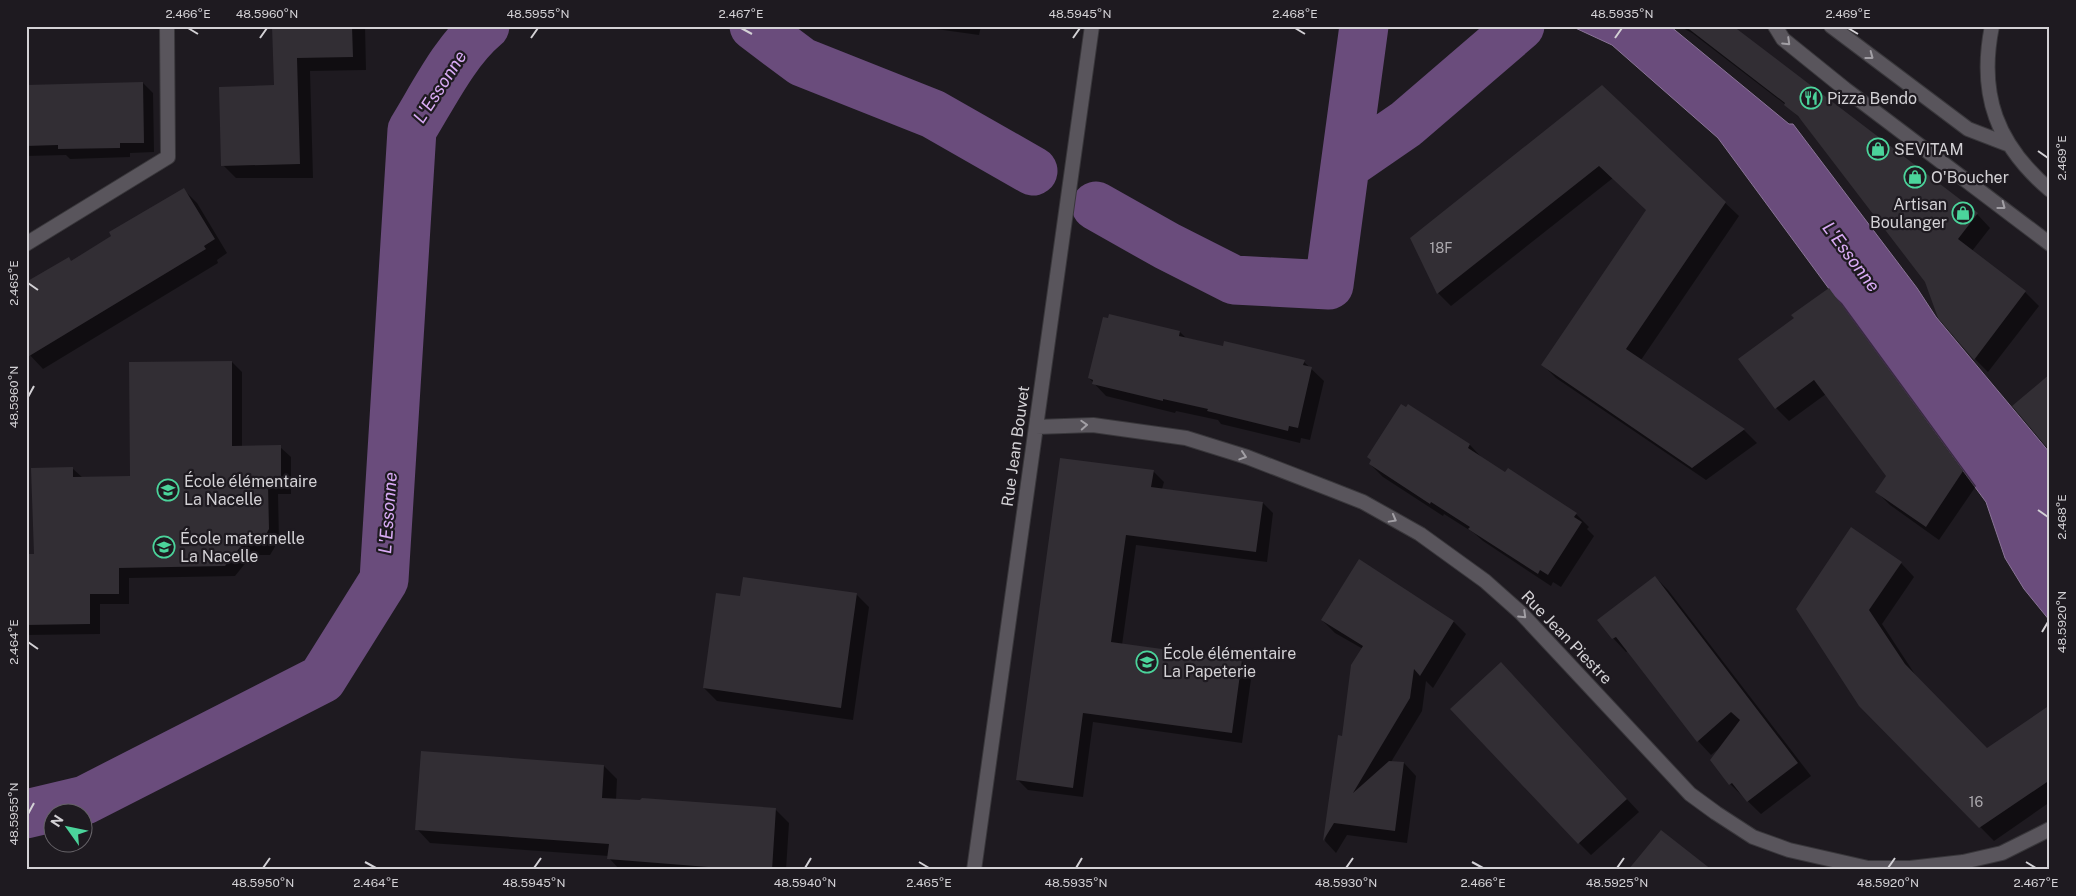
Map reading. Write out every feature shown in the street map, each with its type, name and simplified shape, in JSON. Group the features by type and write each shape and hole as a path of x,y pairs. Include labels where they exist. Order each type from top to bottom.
{"street":[{"path":"26,244 168,157 167,26"},
{"name":"Rue Jean Bouvet","path":"974,870 1092,26"},
{"path":"1775,26 1783,38 1838,84 2050,244"},
{"path":"1831,26 1962,126 2007,144"},
{"path":"1992,26 1987,51 1988,78 1997,123 2007,144 2022,165 2050,190"},
{"name":"Rue Jean Piestre","path":"1036,427 1093,425 1186,438 1248,457 1363,502 1420,534 1492,587 1521,613 1690,794 1754,837 1789,850 1868,869 1910,868 1963,862 2002,852 2050,828"}],"water":[{"path":"1571,26 1670,26 1789,124 1793,124 1917,288 1936,317 2050,453 2050,621 2024,589 2005,558 1986,502 1718,138 1612,45"}],"building":[{"path":"272,26 352,26 353,57 297,58 300,164 221,166 219,87 274,85"},
{"path":"1685,26 1733,26 1978,213 1958,239 2026,291 1974,360 1938,318 1925,282 1798,116 1784,105 1785,103"},
{"path":"143,82 144,143 120,143 120,148 58,149 58,145 26,146 26,85"},
{"path":"1602,85 1726,202 1626,349 1745,429 1692,468 1541,365 1646,210 1599,166 1437,294 1410,238"},
{"path":"184,188 215,239 204,246 206,249 26,358 26,282 69,257 71,261 111,236 109,232"},
{"path":"1829,288 1963,471 1926,527 1875,492 1886,476 1814,380 1775,409 1738,359 1794,318 1791,315"},
{"path":"1109,314 1180,331 1179,336 1223,346 1224,341 1305,360 1303,365 1312,367 1298,428 1289,426 1288,431 1207,411 1208,409 1163,399 1163,401 1092,384 1093,380 1088,378 1103,317 1108,318"},
{"path":"232,361 232,446 281,445 281,484 268,484 269,529 260,545 242,545 225,566 119,568 119,594 90,594 90,624 26,625 26,554 34,554 31,468 73,467 73,477 130,476 129,362"},
{"path":"2050,374 2050,451 2012,406"},
{"path":"1401,404 1406,407 1408,404 1470,444 1468,448 1505,472 1508,468 1577,513 1574,517 1582,522 1548,575 1540,570 1538,574 1468,529 1470,527 1431,502 1430,504 1369,464 1371,460 1367,457"},
{"path":"1060,458 1154,470 1151,487 1263,502 1256,552 1126,535 1111,642 1242,660 1232,733 1083,713 1073,788 1016,780"},
{"path":"1851,527 1902,562 1869,610 1905,664 1987,748 2050,705 2050,780 1979,828 1859,706 1796,609"},
{"path":"1359,559 1454,621 1420,676 1414,669 1410,698 1353,793 1389,761 1404,762 1395,831 1334,823 1323,841 1338,735 1342,736 1351,665 1363,646 1321,620"},
{"path":"1655,576 1798,763 1747,802 1732,783 1729,785 1710,760 1740,720 1731,712 1697,742 1616,637 1612,639 1597,620"},
{"path":"743,577 857,593 841,708 703,688 716,593 740,596"},
{"path":"1501,662 1627,799 1578,844 1450,709"},
{"path":"421,751 604,765 602,798 640,800 642,798 776,808 772,870 746,870 607,859 609,844 415,830"},
{"path":"1661,830 1712,870 1628,870"}],"waterway":[{"name":"L'Essonne","path":"26,814 85,800 322,679 384,580 412,130 454,61 474,36 485,26"},
{"path":"754,26 802,62 933,114 1033,171"},
{"path":"1345,166 1364,26"},
{"path":"1096,206 1167,246 1234,280 1329,285 1345,166 1406,124 1520,26"}],"place":[{"name":"Pizza Bendo","path":"1811,98"},
{"name":"SEVITAM","path":"1878,149"},
{"name":"O'Boucher","path":"1915,177"},
{"name":"Artisan Boulanger","path":"1963,213"},
{"name":"École élémentaire La Nacelle","path":"168,490"},
{"name":"École maternelle La Nacelle","path":"164,547"},
{"name":"École élémentaire La Papeterie","path":"1147,662"}]}
